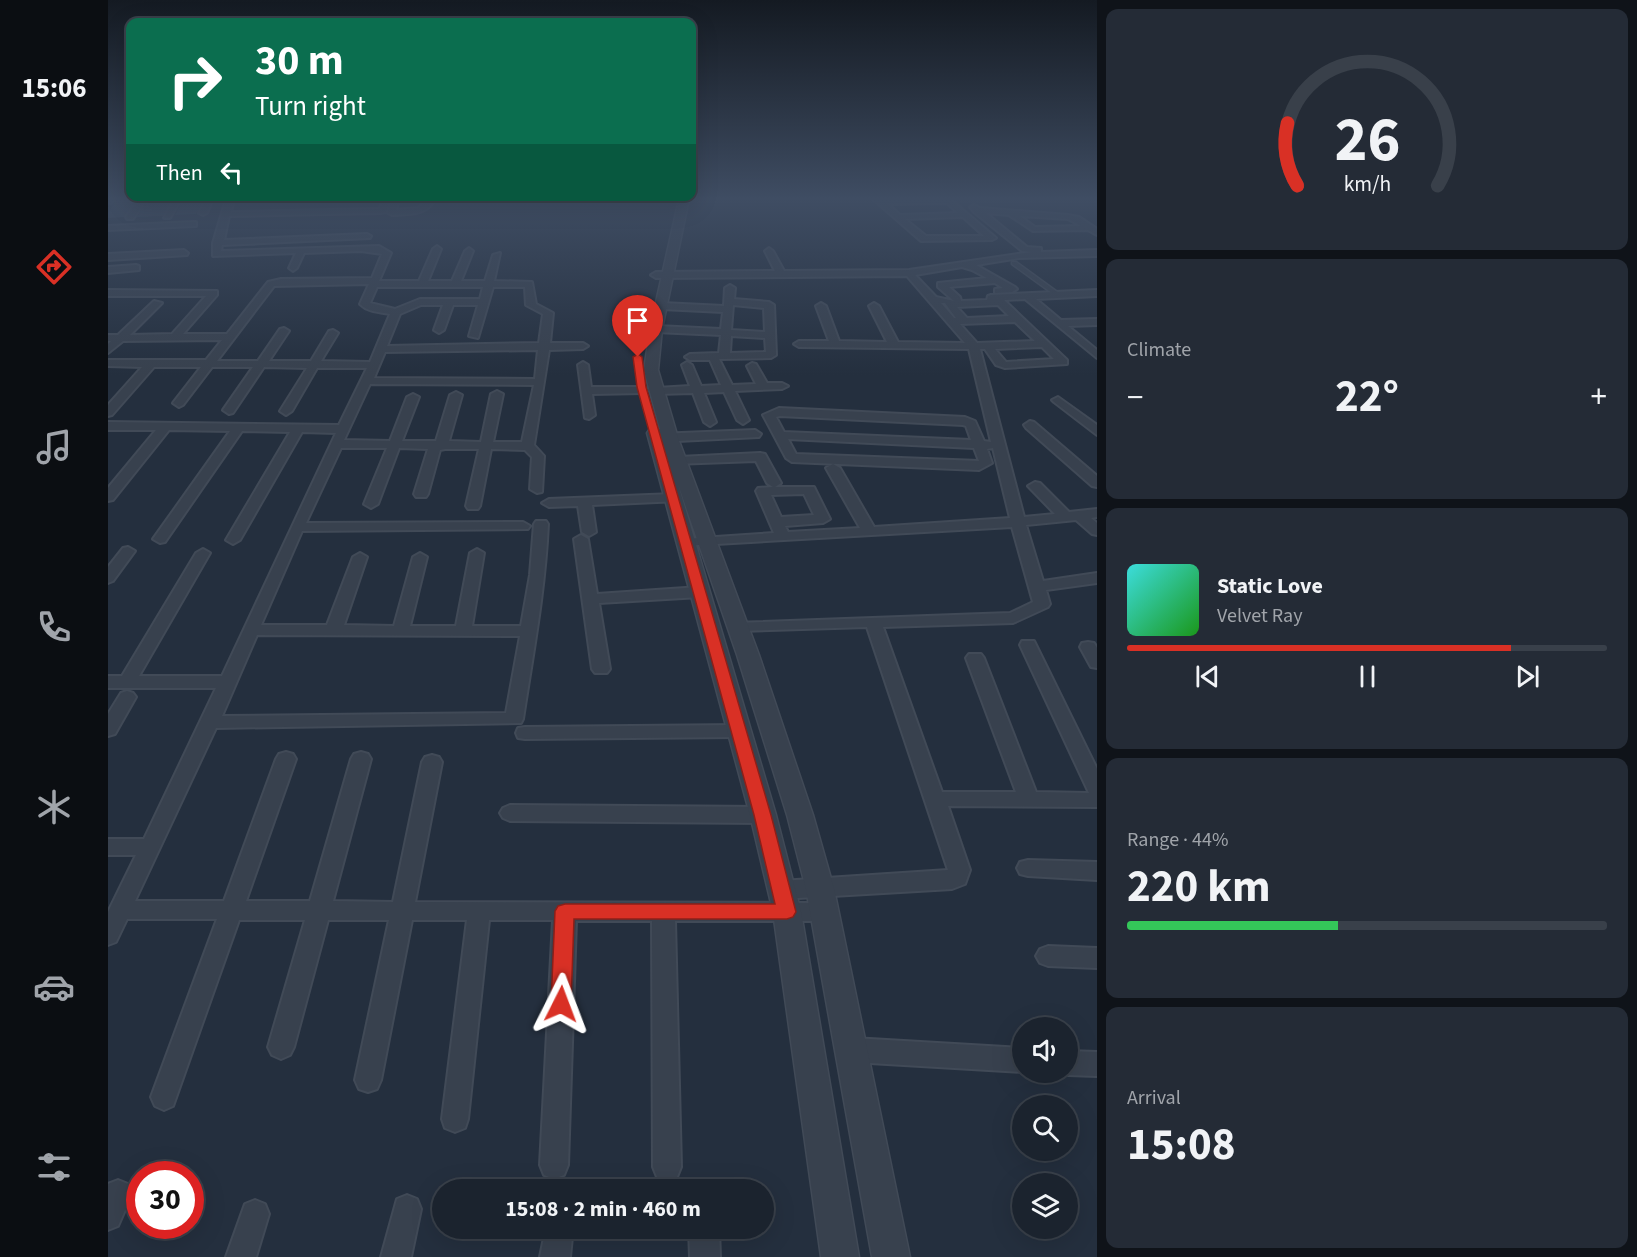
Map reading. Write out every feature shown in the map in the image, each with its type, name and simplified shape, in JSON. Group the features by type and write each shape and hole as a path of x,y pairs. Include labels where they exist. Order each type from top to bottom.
{"street":[{"path":"293,268 298,258"},
{"path":"385,258 366,306 396,312 420,302 483,302"},
{"path":"422,284 433,258"},
{"path":"455,284 466,258"},
{"path":"474,336 496,258"},
{"path":"650,391 651,364 662,306 666,258"},
{"path":"668,258 639,343 637,366 650,391 663,438 674,498 739,626 800,815 823,900 891,1257"},
{"path":"773,258 781,275"},
{"path":"663,275 909,273 991,258"},
{"path":"1002,258 1030,258"},
{"path":"933,300 1011,291 999,280 970,267 920,276 931,285 999,280"},
{"path":"108,270 136,268"},
{"path":"909,273 933,300 958,321 1019,319"},
{"path":"178,403 275,282 529,284 531,305 548,313 540,382 528,446"},
{"path":"174,338 222,284"},
{"path":"941,285 954,296 1028,297 1097,293"},
{"path":"730,288 726,333 719,359 728,389 743,420"},
{"path":"109,300 214,293"},
{"path":"1028,297 1097,355"},
{"path":"439,330 450,302"},
{"path":"739,626 1013,618 1042,604 1018,522 974,346 949,304 1000,302 1063,362 1002,364 988,346"},
{"path":"108,350 157,303"},
{"path":"662,306 769,306 770,356 689,361 697,390 710,422"},
{"path":"821,306 835,344"},
{"path":"874,306 894,345"},
{"path":"108,935 210,722 226,682 341,437 396,312"},
{"path":"1061,323 1097,322"},
{"path":"656,329 770,335"},
{"path":"229,410 284,331"},
{"path":"286,411 333,333"},
{"path":"108,338 230,338"},
{"path":"799,344 974,346 1046,344"},
{"path":"381,349 583,346"},
{"path":"108,363 374,365"},
{"path":"108,412 151,363"},
{"path":"583,365 589,415"},
{"path":"752,366 763,387"},
{"path":"366,381 540,382"},
{"path":"586,391 697,390 782,386"},
{"path":"473,506 497,394"},
{"path":"421,494 456,395"},
{"path":"371,504 413,397"},
{"path":"1058,400 1097,431"},
{"path":"770,413 965,421 970,423 986,463 983,465 795,459 790,457 778,435 770,413"},
{"path":"874,417 888,462"},
{"path":"1030,425 1097,483"},
{"path":"108,426 298,428 393,445 528,446 538,456 537,489"},
{"path":"108,497 165,427"},
{"path":"160,539 238,428"},
{"path":"233,540 298,428"},
{"path":"663,438 755,435"},
{"path":"778,435 999,446"},
{"path":"663,438 679,461 697,542 700,592 763,815 784,901 840,1257"},
{"path":"679,461 760,457 774,483"},
{"path":"833,468 869,531"},
{"path":"1035,486 1073,516 1097,531"},
{"path":"549,503 674,498"},
{"path":"585,501 590,599 601,669"},
{"path":"697,542 779,529 869,531 1018,522 1097,513"},
{"path":"210,722 514,719 538,574 541,524"},
{"path":"297,527 523,526"},
{"path":"108,578 128,551"},
{"path":"108,730 127,689 203,553"},
{"path":"463,630 477,553"},
{"path":"334,630 360,557"},
{"path":"401,630 420,557"},
{"path":"1037,586 1097,578"},
{"path":"590,599 700,592"},
{"path":"120,910 663,911 823,900 952,880 957,878 959,870 873,622"},
{"path":"251,630 530,631"},
{"path":"1028,645 1097,789"},
{"path":"1088,647 1097,663"},
{"path":"975,658 1029,800"},
{"path":"108,682 127,689 226,682"},
{"path":"525,733 738,731"},
{"path":"164,1097 286,759"},
{"path":"280,1047 361,759"},
{"path":"368,1080 400,911 432,762"},
{"path":"935,799 1097,800"},
{"path":"510,813 763,815"},
{"path":"108,847 149,847"},
{"path":"1028,868 1097,871"},
{"path":"554,1165 565,911"},
{"path":"663,911 667,1167"},
{"path":"455,1119 480,912"},
{"path":"1048,956 1097,958"},
{"path":"853,1050 1012,1059"},
{"path":"1078,1063 1097,1064"},
{"path":"396,1257 407,1209"},
{"path":"241,1257 255,1214"},
{"path":"704,1239 705,1257"}],"lane":[{"path":"1017,259 1058,295"}],"route":[{"path":"561,1004 565,911 787,912 763,815 642,387 637,366 638,357"}]}
